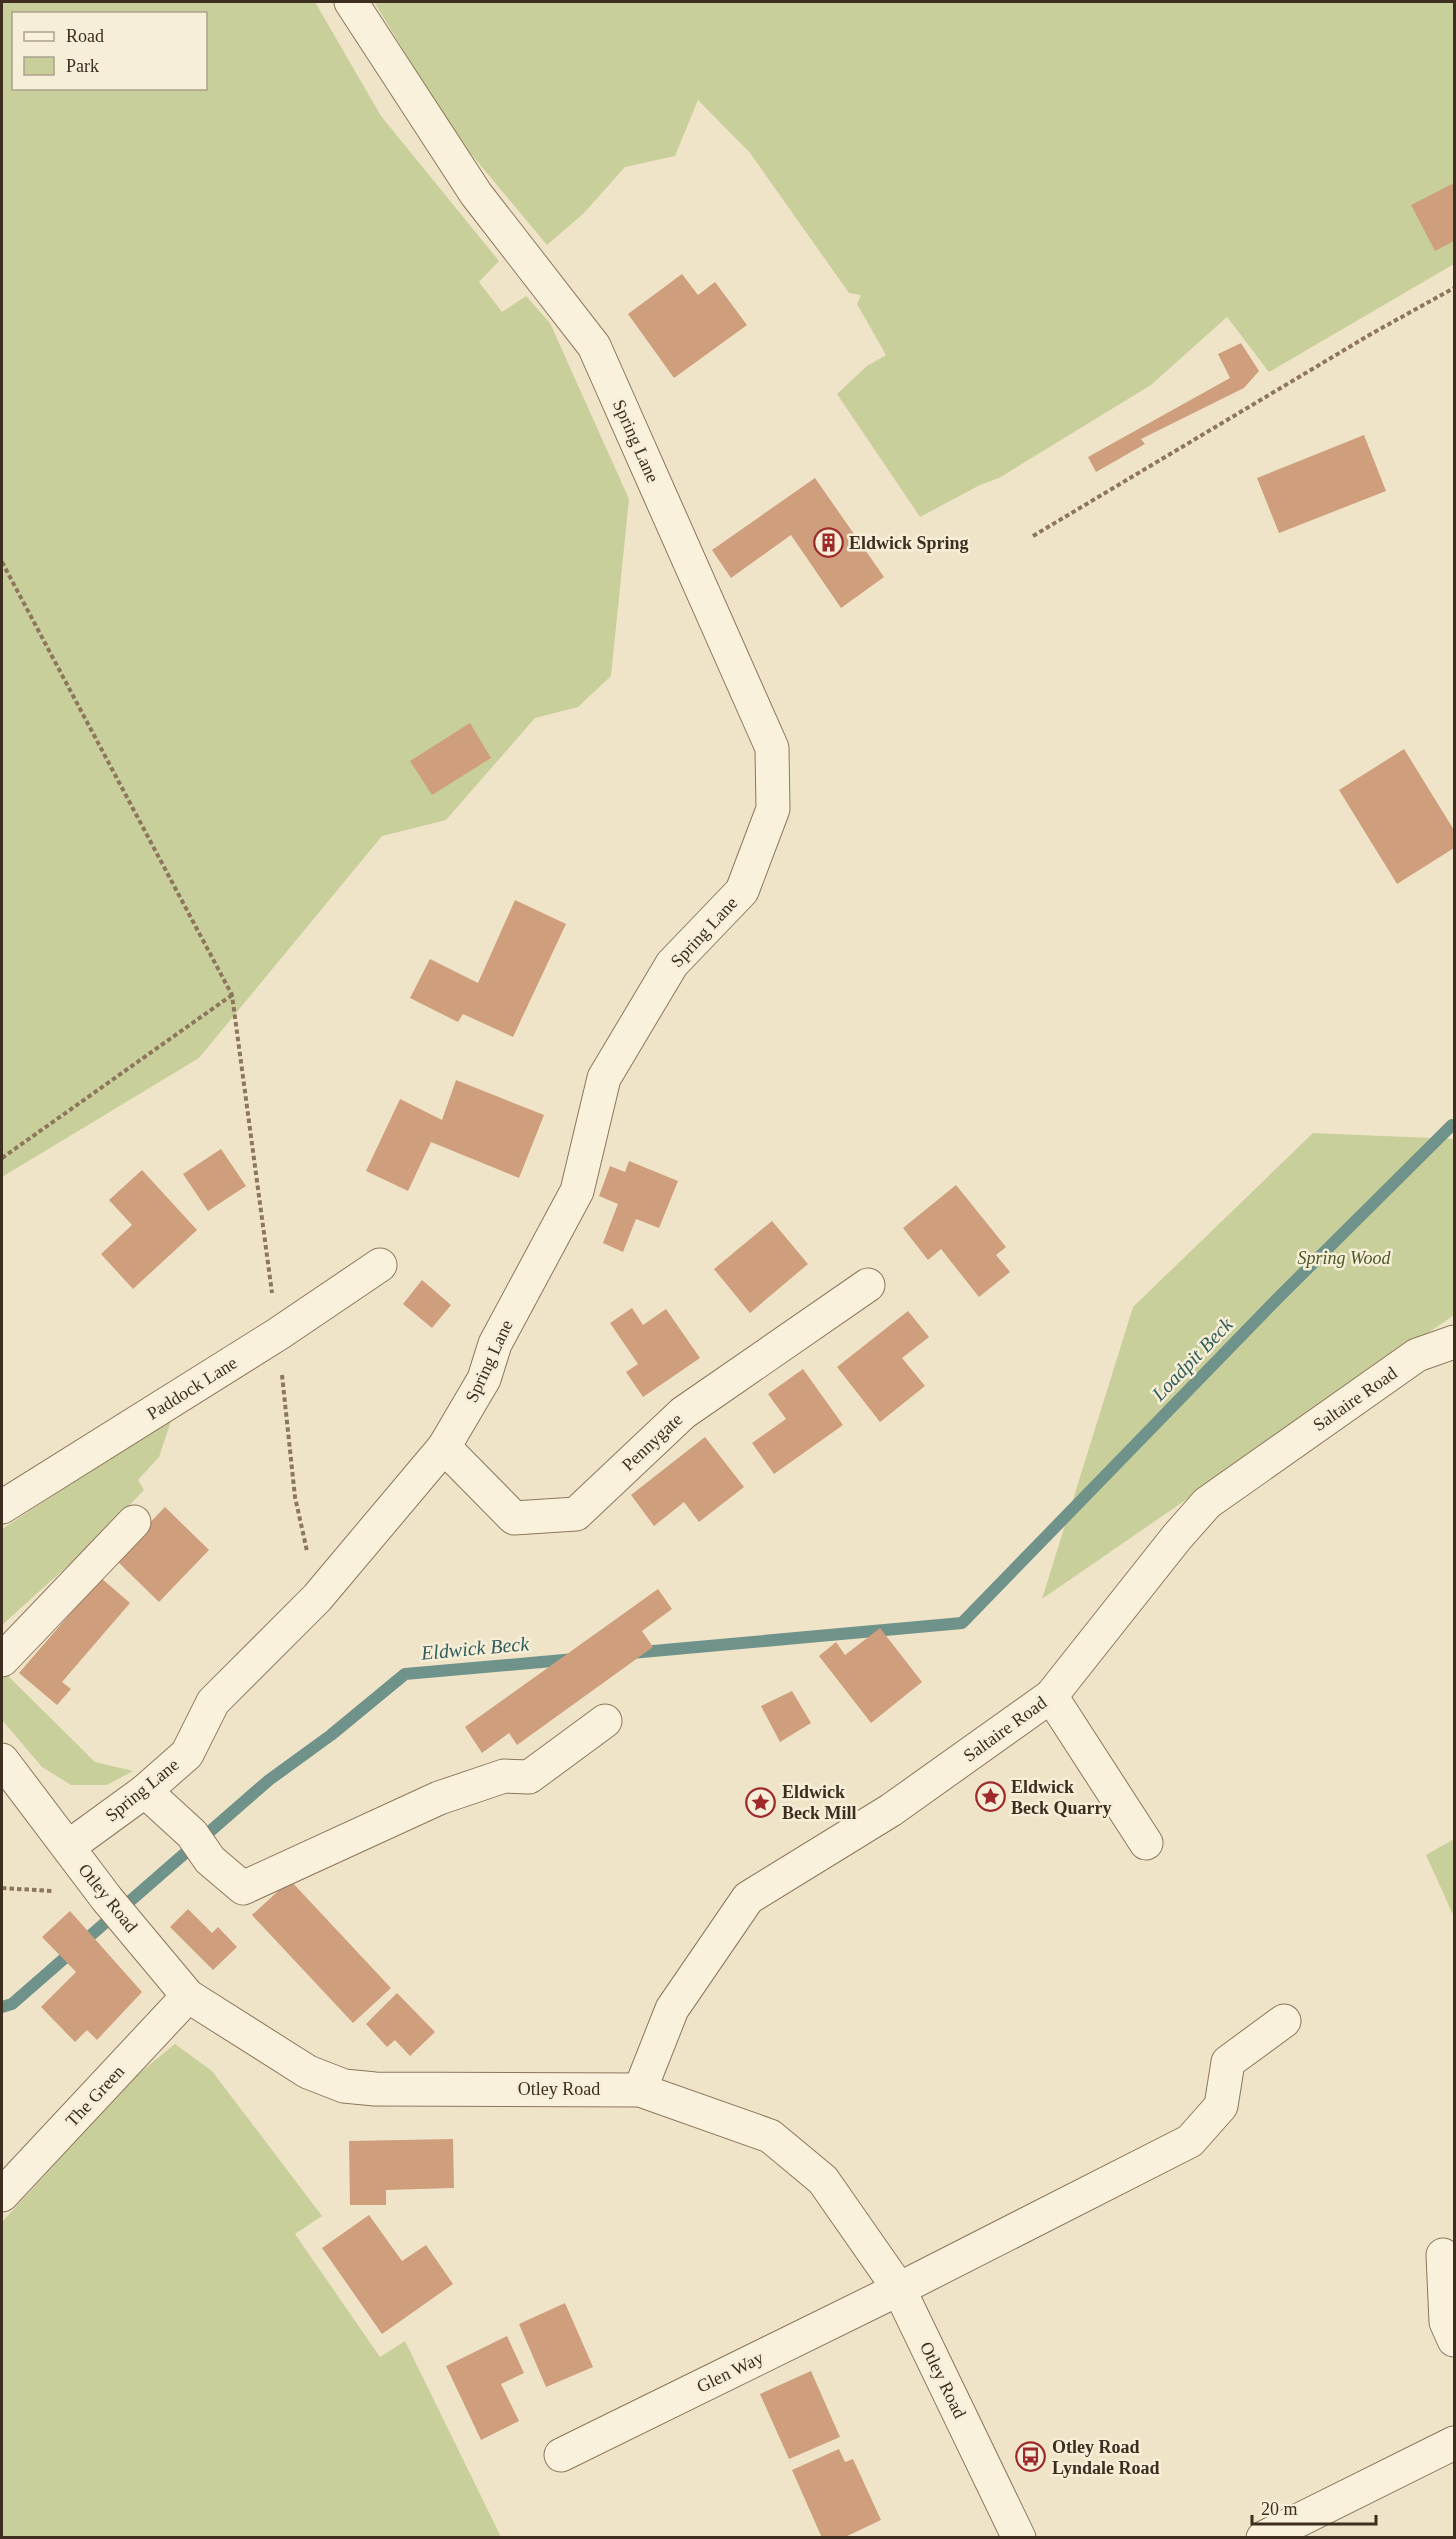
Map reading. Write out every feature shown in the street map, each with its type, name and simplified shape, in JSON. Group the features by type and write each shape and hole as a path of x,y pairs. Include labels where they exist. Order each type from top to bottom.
{"street":[{"name":"Spring Lane","path":"68,1847 146,1791 187,1754 213,1702 317,1598 444,1447 484,1379 495,1344 577,1191 604,1078 672,964 742,891 773,809 772,748 594,346 476,194 351,2"},
{"name":"Paddock Lane","path":"2,1508 268,1340 380,1265"},
{"name":"Pennygate","path":"444,1447 514,1518 576,1514 683,1413 868,1286"},
{"name":"Saltaire Road","path":"640,2090 672,2009 748,1898 891,1810 1051,1696 1176,1537 1207,1503 1417,1355 1455,1342"},
{"path":"2,1660 134,1522"},
{"path":"1051,1696 1146,1843"},
{"path":"146,1791 243,1888 439,1798 504,1776 529,1777 605,1721"},
{"name":"Otley Road","path":"2,1760 107,1899 188,1996 308,2072 344,2086 375,2089 640,2090 770,2136 823,2180 899,2289 1018,2538"},
{"name":"The Green","path":"2,2195 188,1996"},
{"name":"Glen Way","path":"561,2455 899,2289 1190,2141 1221,2106 1228,2062 1284,2021"},
{"path":"1443,2255 1446,2322 1455,2340"},
{"path":"1263,2538 1455,2443"}],"path":[{"path":"1033,536 1371,334 1455,288"},
{"path":"2,562 232,995 2,1158"}],"green space":[{"path":"2,2 315,2 381,116 499,261 479,282 502,312 526,296 550,323 629,499 611,676 578,707 535,718 446,820 382,836 199,1058 2,1177"},
{"path":"374,2 1454,2 1454,264 1269,372 1227,317 1151,385 999,478 980,485 920,517 837,394 867,366 886,355 857,304 861,295 849,293 750,153 698,100 675,156 625,167 584,213 547,245 456,136"},
{"name":"Spring Wood","path":"1313,1133 1454,1139 1454,1315 1042,1599 1133,1307"},
{"path":"172,1418 159,1457 138,1480 144,1490 93,1543 2,1625 2,1529"},
{"path":"6,1674 95,1762 133,1771 107,1785 71,1785 42,1767 2,1720 2,1678"},
{"path":"1454,1839 1454,1917 1426,1855"},
{"path":"175,2044 212,2071 322,2216 295,2234 380,2357 405,2341 501,2537 2,2537 2,2222 137,2075"}],"building":[{"path":"1454,183 1454,241 1435,251 1411,205"},
{"path":"682,274 698,295 715,282 747,325 674,378 628,314"},
{"path":"1241,343 1259,371 1244,388 1141,439 1145,444 1096,472 1088,457 1230,378 1218,354"},
{"path":"1364,435 1386,491 1279,533 1257,478"},
{"name":"Eldwick Spring","path":"815,478 884,577 841,608 791,535 731,578 712,550"},
{"path":"470,723 491,758 432,795 410,761"},
{"path":"1404,749 1454,830 1454,848 1397,884 1339,790"},
{"path":"515,900 566,924 513,1037 463,1014 458,1022 410,998 430,959 478,983"},
{"path":"456,1080 544,1115 519,1178 431,1142 408,1191 366,1171 400,1099 442,1120"},
{"path":"221,1149 246,1186 208,1211 183,1174"},
{"path":"629,1161 678,1181 659,1228 636,1219 623,1252 603,1243 618,1204 599,1196 610,1166 625,1172"},
{"path":"142,1170 197,1230 133,1289 101,1254 132,1225 109,1200"},
{"path":"956,1185 1006,1247 996,1255 1010,1272 979,1297 941,1249 928,1260 903,1228"},
{"path":"772,1221 808,1264 750,1313 714,1269"},
{"path":"422,1280 451,1305 432,1328 403,1304"},
{"path":"632,1308 643,1325 666,1309 700,1358 643,1397 626,1372 638,1364 610,1323"},
{"path":"908,1311 929,1337 902,1358 925,1386 880,1422 837,1367"},
{"path":"803,1369 843,1425 774,1474 752,1443 786,1419 768,1394"},
{"path":"705,1437 744,1487 699,1522 684,1502 654,1526 631,1495"},
{"path":"165,1507 209,1550 159,1602 115,1559"},
{"path":"101,1578 130,1603 62,1682 71,1689 57,1705 19,1673"},
{"path":"658,1589 672,1609 642,1631 653,1647 517,1745 509,1733 482,1753 465,1727"},
{"path":"880,1628 922,1682 871,1723 819,1656 836,1642 845,1655"},
{"path":"792,1691 811,1723 780,1742 761,1706"},
{"path":"290,1880 391,1988 353,2023 252,1915"},
{"path":"188,1909 212,1933 218,1927 237,1947 213,1970 170,1927"},
{"path":"70,1911 142,1992 97,2040 87,2030 75,2042 41,2007 76,1972 42,1937"},
{"path":"397,1993 435,2032 410,2056 395,2040 387,2047 366,2024"},
{"path":"453,2139 454,2188 386,2190 386,2205 350,2205 349,2141"},
{"path":"369,2215 402,2261 426,2245 453,2284 382,2334 322,2248"},
{"path":"565,2303 593,2367 546,2387 519,2324"},
{"path":"507,2336 524,2373 501,2384 519,2421 481,2440 446,2366"},
{"path":"811,2371 840,2437 789,2459 760,2394"},
{"path":"839,2449 845,2462 853,2459 881,2520 843,2538 822,2538 792,2470"}],"waterway":[{"name":"Loadpit Beck","path":"631,1653 962,1623 1277,1299 1452,1125 1454,1126"},
{"name":"Eldwick Beck","path":"2,2007 12,2004 269,1780 331,1735 405,1674 575,1659"}],"place":[{"name":"Eldwick Spring","path":"828,543"},
{"name":"Eldwick Beck Quarry","path":"990,1797"},
{"name":"Eldwick Beck Mill","path":"761,1802"},
{"name":"Otley Road Lyndale Road","path":"1031,2457"}]}
